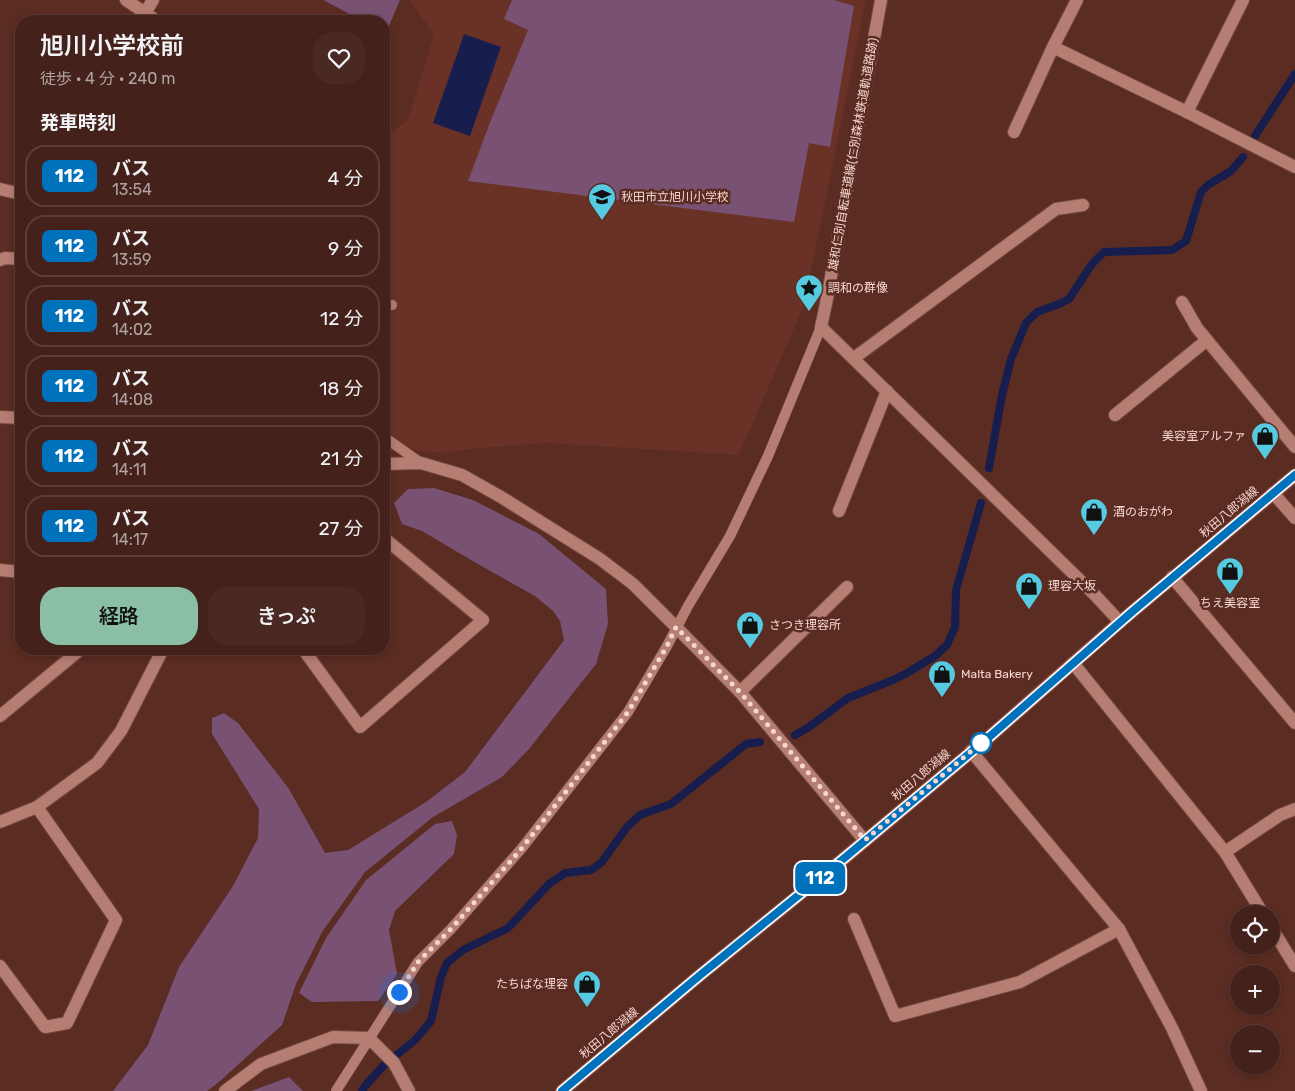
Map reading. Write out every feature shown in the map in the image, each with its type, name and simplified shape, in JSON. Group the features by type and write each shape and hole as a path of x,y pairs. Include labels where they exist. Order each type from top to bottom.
{"main road":[{"name":"秋田八郎潟線","path":"562,1091 699,976 842,860 1172,577 1295,475"}],"street":[{"path":"126,0 140,15"},
{"path":"143,15 153,0"},
{"name":"雄和仁別自転車道線(仁別森林鉄道軌道路跡)","path":"822,326 881,0"},
{"path":"1014,132 1077,0"},
{"path":"1187,112 1243,0"},
{"path":"1053,47 1295,167"},
{"path":"0,188 15,192"},
{"path":"854,358 1056,209 1083,205"},
{"path":"0,260 5,258 15,259"},
{"path":"1182,302 1197,328 1295,447"},
{"path":"822,326 1094,594 1120,622"},
{"path":"1115,414 1207,340"},
{"path":"839,511 887,391"},
{"path":"0,417 15,418"},
{"path":"390,464 421,462 462,474 600,559 633,584 740,692 865,840"},
{"path":"1273,493 1295,518"},
{"path":"306,655 360,727 483,620 390,543"},
{"path":"0,570 15,571"},
{"path":"1172,577 1295,723"},
{"path":"740,692 847,587"},
{"path":"0,716 74,655"},
{"path":"0,822 37,807 97,763 121,731 160,655"},
{"path":"1073,663 1225,852 1257,905"},
{"path":"971,751 1119,929 1172,1028 1201,1091"},
{"path":"0,966 45,1027 67,1023 116,920 37,807"},
{"path":"1225,852 1280,815 1295,809"},
{"path":"854,918 896,1016 1020,982 1119,929"},
{"path":"1280,942 1295,966"},
{"path":"225,1091 261,1064 333,1037 369,1038 390,1059 409,1091"}],"lane":[{"name":"雄和仁別自転車道線(仁別森林鉄道軌道路跡)","path":"336,1091 418,962 451,929 522,848 628,712 730,536 768,456 822,326"},
{"path":"390,441 421,462"}],"shaded area":[{"path":"323,0 400,0 390,24 390,15 352,15"},
{"name":"秋田市立旭川小学校","path":"409,0 866,0 804,305 739,455 548,443 477,448 441,453 390,447 390,133 408,120 434,34"},
{"path":"512,0 834,0 854,6 830,147 809,143 794,222 468,181 528,30 504,19"},
{"path":"464,34 501,47 470,136 433,123"},
{"path":"434,488 473,500 539,534 606,589 608,624 596,664 529,749 502,777 433,817 365,872 322,932 296,984 282,1025 219,1082 207,1091 113,1091 148,1045 179,967 233,886 258,838 259,809 212,734 212,718 224,713 238,723 289,789 325,853 348,850 426,802 465,772 564,640 560,621 553,611 535,596 422,531 402,524 394,503 408,489"},
{"path":"452,821 457,835 454,854 395,911 389,930 397,974 378,1001 312,1002 299,993 326,938 366,880 435,824"},
{"path":"289,1077 303,1091 251,1091"}],"waterway":[{"path":"1255,136 1295,74"},
{"path":"989,468 1002,395 1011,359 1026,323 1037,312 1069,299 1092,264 1104,252 1172,250 1186,241 1201,192 1208,185 1231,171 1243,157"},
{"path":"795,735 848,698 907,673 935,656 947,645 955,627 956,590 981,503"},
{"path":"362,1091 384,1065 415,1040 431,1021 441,977 447,963 463,950 508,928 549,884 565,873 591,870 601,863 627,827 640,815 671,804 746,744 760,742"}],"bus line":[{"name":"112","path":"562,1091 988,738 1172,577 1295,475"}],"place":[{"name":"秋田市立旭川小学校","path":"602,221"},
{"name":"調和の群像","path":"809,312"},
{"name":"美容室アルファ","path":"1265,460"},
{"name":"酒のおがわ","path":"1094,536"},
{"name":"ちえ美容室","path":"1230,595"},
{"name":"理容大坂","path":"1029,610"},
{"name":"さつき理容所","path":"750,649"},
{"name":"Malta Bakery","path":"942,698"},
{"name":"たちばな理容","path":"587,1008"}],"route":[{"path":"399,992 418,962 451,929 522,848 628,712 667,646 676,627 740,692 865,840 981,743"}]}
